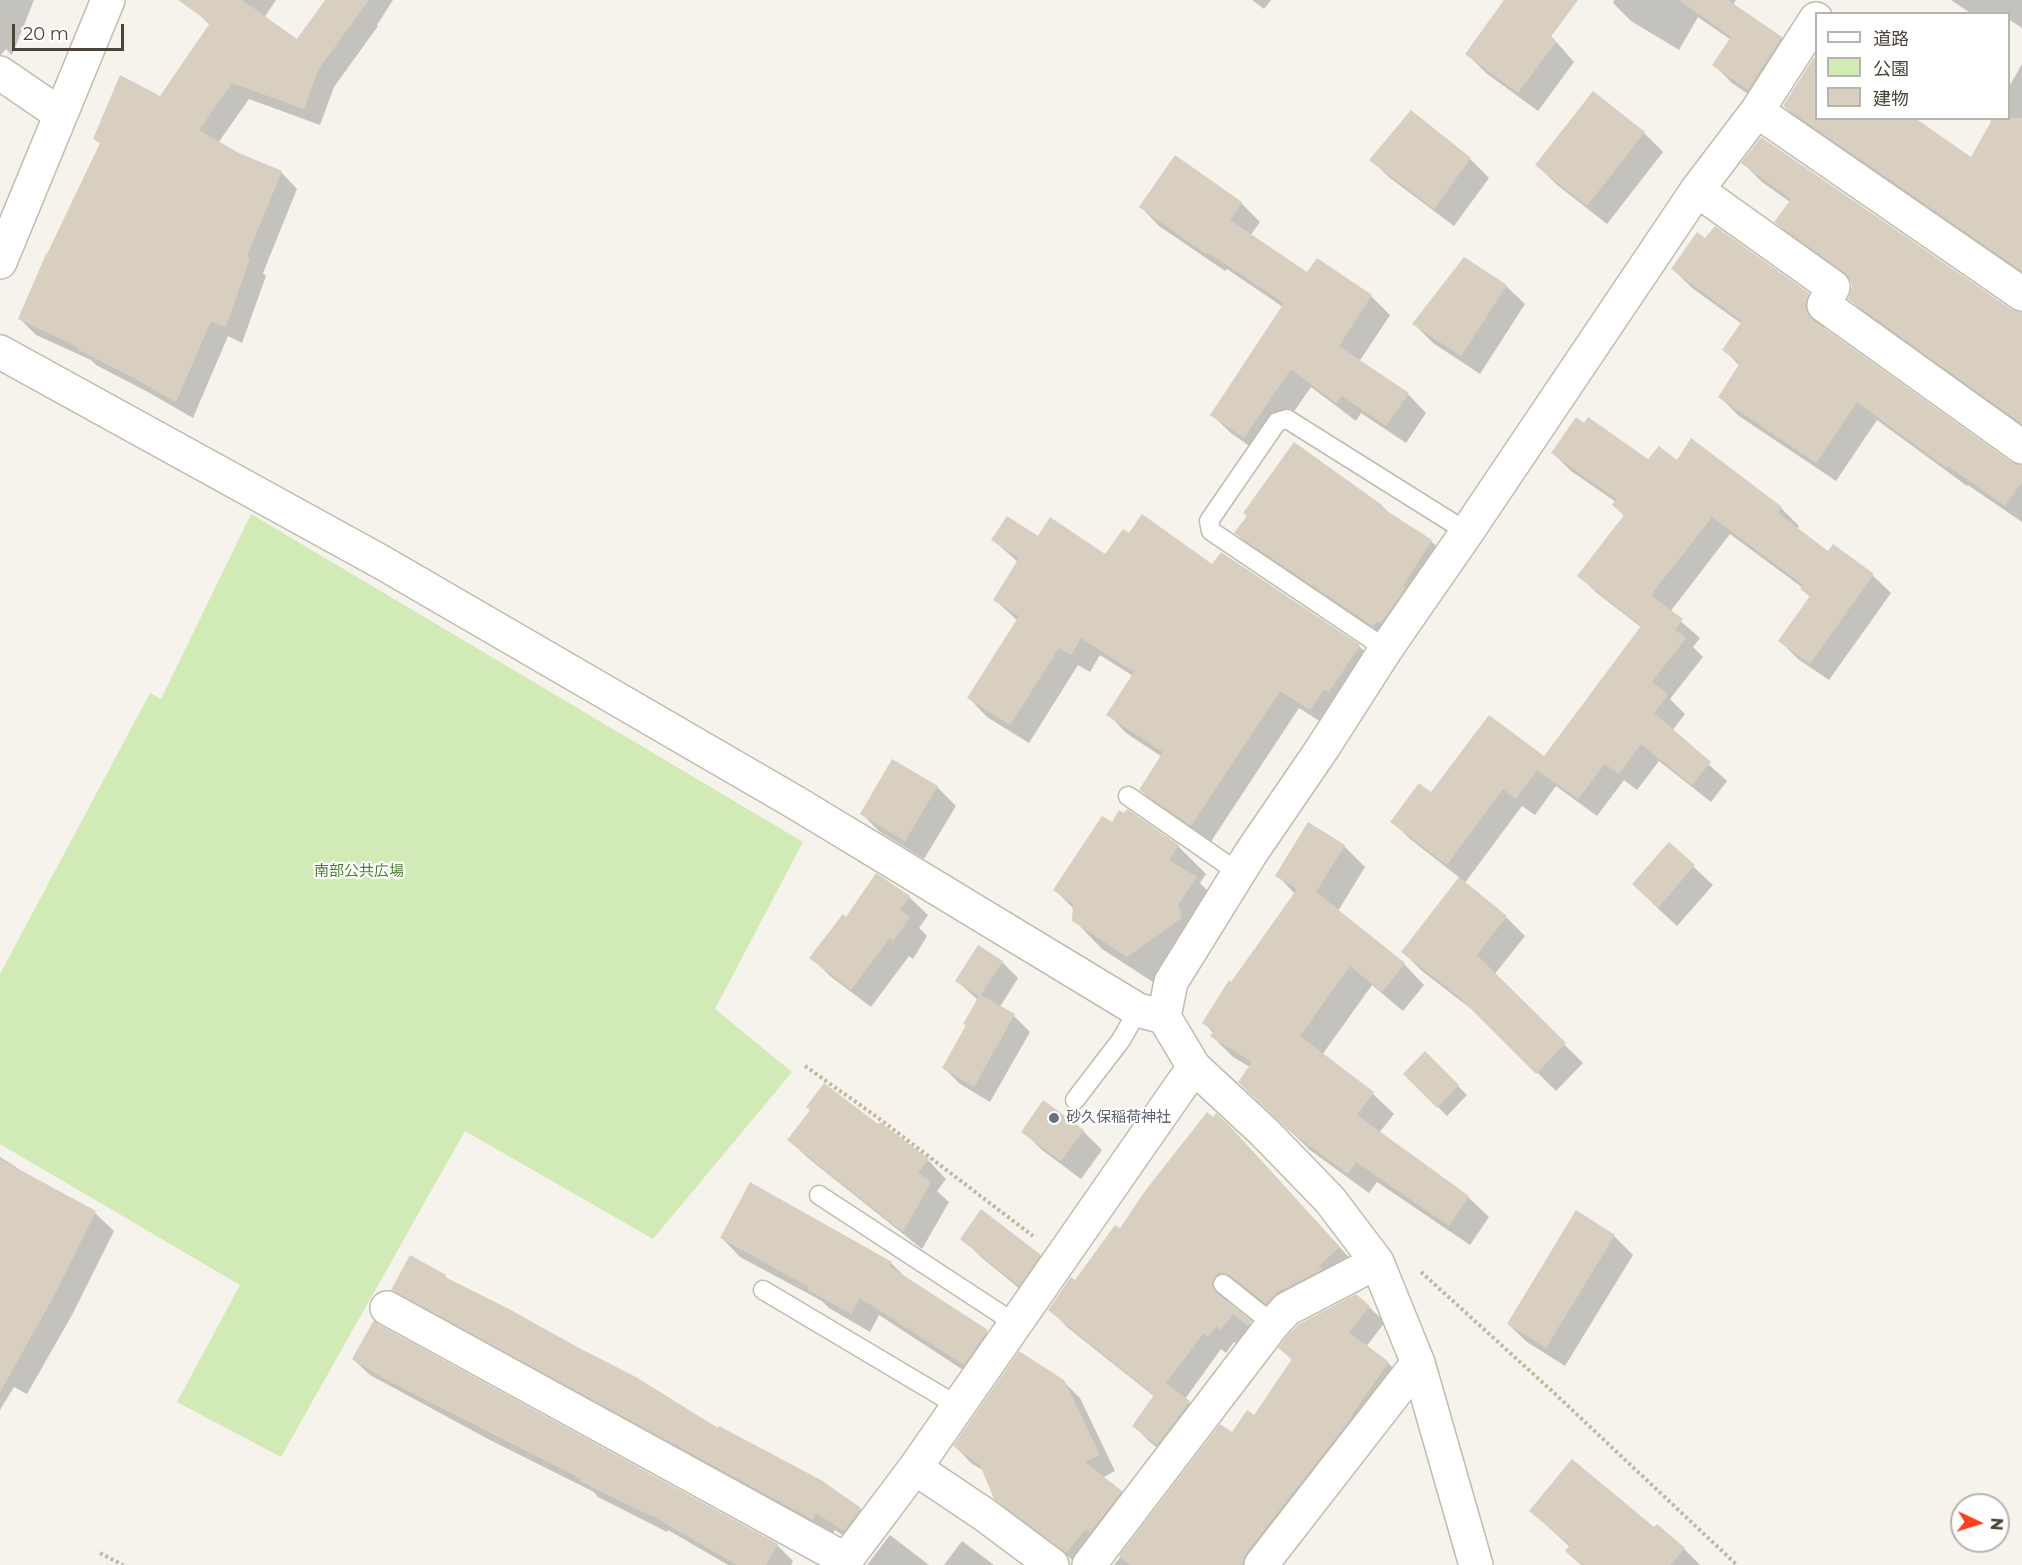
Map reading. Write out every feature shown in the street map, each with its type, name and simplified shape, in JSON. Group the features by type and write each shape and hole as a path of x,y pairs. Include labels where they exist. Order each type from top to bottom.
{"street":[{"path":"0,262 108,0"},
{"path":"1151,1013 1239,873 1386,649 1697,190 1757,111 1815,21"},
{"path":"0,73 60,114"},
{"path":"1757,111 2022,294"},
{"path":"1697,190 1833,287 1824,305 2022,447"},
{"path":"0,352 414,581 1151,1013 1194,1067 1264,1132 1330,1200 1377,1262 1418,1363 1476,1565"},
{"path":"387,1308 844,1563 915,1468 1194,1067"},
{"path":"1089,1565 1273,1324 1287,1309 1377,1262"},
{"path":"1261,1565 1418,1363"},
{"path":"915,1468 985,1515 1052,1565"}],"lane":[{"path":"1386,649 1211,531 1209,521 1263,442 1277,422 1287,419 1467,532"},
{"path":"1128,796 1239,873"},
{"path":"1075,1100 1121,1040 1151,1013"},
{"path":"819,1195 1016,1324"},
{"path":"1223,1284 1273,1324"},
{"path":"763,1290 958,1406"}],"path":[{"path":"805,1066 877,1117 1061,1257"},
{"path":"1377,1262 1417,1268 1737,1565"},
{"path":"100,1553 123,1565"}],"green space":[{"name":"南部公共広場","path":"251,514 803,842 715,1009 792,1072 653,1239 465,1131 281,1457 177,1402 240,1285 0,1144 0,974 150,693 161,699"}],"building":[{"path":"178,0 242,0 297,39 325,0 369,0 318,70 304,109 232,83 199,130 239,153 282,171 247,256 250,258 226,327 211,321 176,402 77,349 78,347 18,319 46,254 100,143 93,139 120,75 160,96 210,23"},
{"path":"1504,0 1578,0 1550,38 1556,42 1518,93 1465,54"},
{"path":"1679,0 1728,0 1782,37 1748,90 1712,65 1731,37"},
{"path":"1814,57 1815,120 1918,120 1971,157 1992,120 2022,118 2022,271 1783,106"},
{"path":"1593,91 1645,132 1587,206 1535,165"},
{"path":"1411,110 1471,158 1434,209 1369,160"},
{"path":"1761,137 2011,309 2022,312 2022,424 1848,299 1852,286 1844,272 1774,222 1791,199 1741,163"},
{"path":"1175,155 1242,202 1230,220 1307,272 1317,258 1372,295 1339,346 1409,393 1386,426 1342,396 1336,403 1291,369 1244,438 1210,415 1284,303 1207,252 1206,254 1139,207"},
{"path":"1715,226 1809,293 1805,306 1813,320 2011,462 2022,465 2022,482 2005,506 1948,466 1947,468 1857,402 1816,463 1718,397 1740,363 1722,350 1742,321 1671,269 1697,232 1705,238"},
{"path":"1464,257 1507,285 1461,356 1412,324"},
{"path":"1576,417 1584,423 1588,417 1648,459 1659,446 1677,460 1691,438 1782,507 1778,513 1828,551 1833,544 1874,574 1810,664 1778,641 1810,596 1800,589 1803,585 1712,517 1651,595 1683,619 1675,630 1686,638 1652,682 1668,695 1654,713 1711,762 1692,785 1641,744 1619,774 1605,764 1578,799 1537,770 1516,799 1503,789 1447,865 1390,822 1419,783 1431,792 1489,715 1544,756 1641,626 1577,576 1624,515 1612,505 1616,499 1551,453"},
{"path":"1294,442 1382,505 1381,507 1432,540 1403,586 1406,587 1381,623 1378,621 1373,626 1234,533 1247,516 1243,513"},
{"path":"1142,514 1212,564 1221,552 1360,645 1329,692 1324,689 1310,710 1280,691 1191,826 1139,790 1163,752 1106,715 1134,672 1081,638 1071,655 1059,648 1010,725 967,698 1019,616 993,600 1019,558 991,540 1007,516 1038,536 1050,517 1105,554 1123,529 1129,533"},
{"path":"892,759 938,786 905,841 860,814"},
{"path":"1127,809 1179,845 1169,860 1197,877 1178,905 1182,918 1127,957 1072,921 1073,904 1053,890 1102,816 1112,822 1119,810 1124,813"},
{"path":"1308,822 1345,845 1316,892 1405,963 1382,992 1350,966 1300,1036 1374,1092 1357,1115 1469,1196 1449,1226 1356,1162 1348,1174 1288,1130 1238,1082 1252,1062 1210,1036 1214,1031 1202,1023 1229,980 1231,982 1297,889 1275,876"},
{"path":"1669,842 1695,865 1658,908 1632,884"},
{"path":"876,873 910,896 900,910 910,917 893,941 890,938 851,990 809,958 843,914 846,917"},
{"path":"1459,877 1507,916 1477,955 1566,1043 1536,1074 1458,996 1401,952"},
{"path":"978,945 1003,961 981,995 1015,1014 974,1087 942,1068 979,996 955,981"},
{"path":"1425,1051 1459,1085 1437,1108 1403,1074"},
{"path":"824,1083 929,1159 918,1173 931,1182 903,1232 787,1140 810,1110 806,1107"},
{"path":"1043,1100 1084,1130 1061,1161 1021,1132"},
{"path":"1207,1112 1213,1117 1216,1113 1229,1125 1340,1247 1319,1266 1323,1269 1278,1292 1266,1304 1230,1275 1219,1273 1215,1277 1212,1283 1216,1292 1252,1321 1248,1326 1233,1314 1221,1330 1216,1326 1208,1337 1204,1333 1166,1383 1190,1401 1157,1445 1132,1426 1154,1395 1048,1310 1071,1277 1075,1280 1115,1225 1120,1228 1145,1191"},
{"path":"0,1159 96,1211 54,1296 0,1392"},
{"path":"750,1182 892,1262 889,1266 988,1330 964,1365 860,1298 851,1314 808,1290 809,1287 720,1238"},
{"path":"981,1209 1041,1255 1019,1286 960,1239"},
{"path":"1576,1210 1615,1235 1546,1348 1507,1324"},
{"path":"410,1255 446,1275 445,1277 636,1377 718,1428 719,1426 821,1480 861,1508 844,1531 816,1513 813,1520 391,1290"},
{"path":"1356,1294 1370,1306 1349,1332 1389,1362 1352,1417 1246,1553 1241,1565 1130,1565 1119,1556 1220,1424 1232,1432 1247,1410 1254,1415 1292,1359 1278,1348 1287,1336 1299,1324"},
{"path":"374,1320 778,1544 766,1565 737,1565 651,1515 580,1481 581,1479 383,1378 352,1359"},
{"path":"1019,1351 1064,1380 1100,1455 1085,1462 1122,1491 1090,1533 1086,1529 1066,1553 994,1499 980,1465 953,1446"},
{"path":"1572,1459 1654,1527 1657,1524 1685,1548 1670,1565 1581,1565 1565,1551 1570,1545 1529,1511"}],"place":[{"name":"砂久保稲荷神社","path":"1054,1118"}]}
